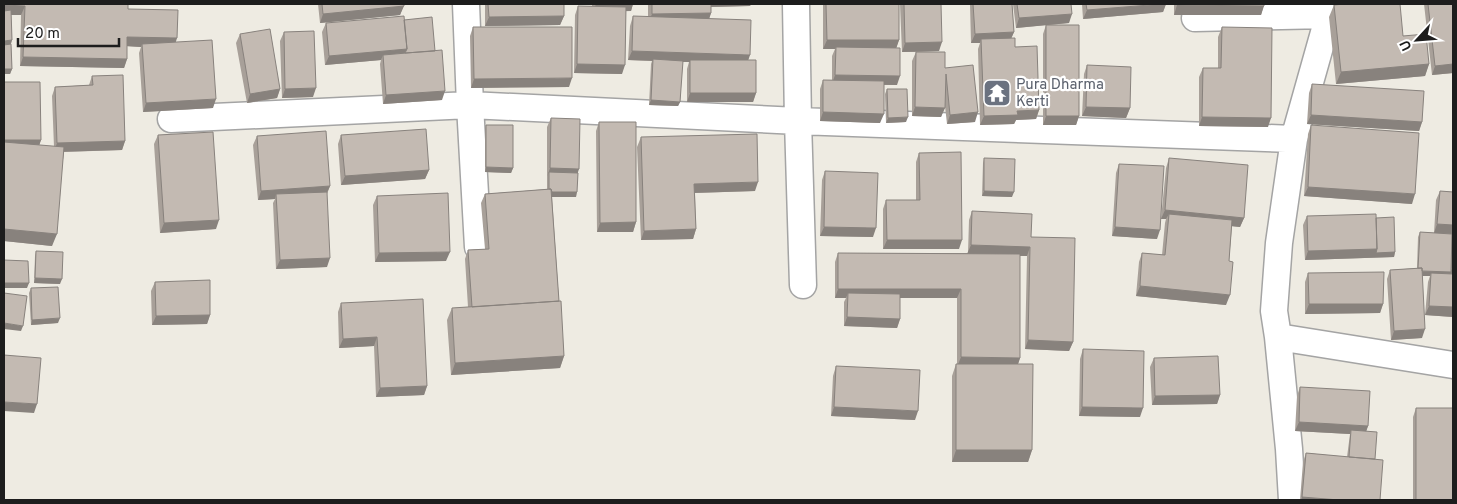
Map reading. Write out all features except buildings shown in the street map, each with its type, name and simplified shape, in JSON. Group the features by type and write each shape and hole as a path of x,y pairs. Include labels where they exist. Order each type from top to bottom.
{"street":[{"path":"466,4 478,247"},
{"path":"796,4 803,285"},
{"path":"1195,18 1330,9 1294,139 1279,243 1274,311 1278,337 1292,500"},
{"path":"171,119 470,105 1294,139"},
{"path":"1278,337 1453,365"}],"place":[{"name":"Pura Dharma Kerti","path":"997,93"}]}
